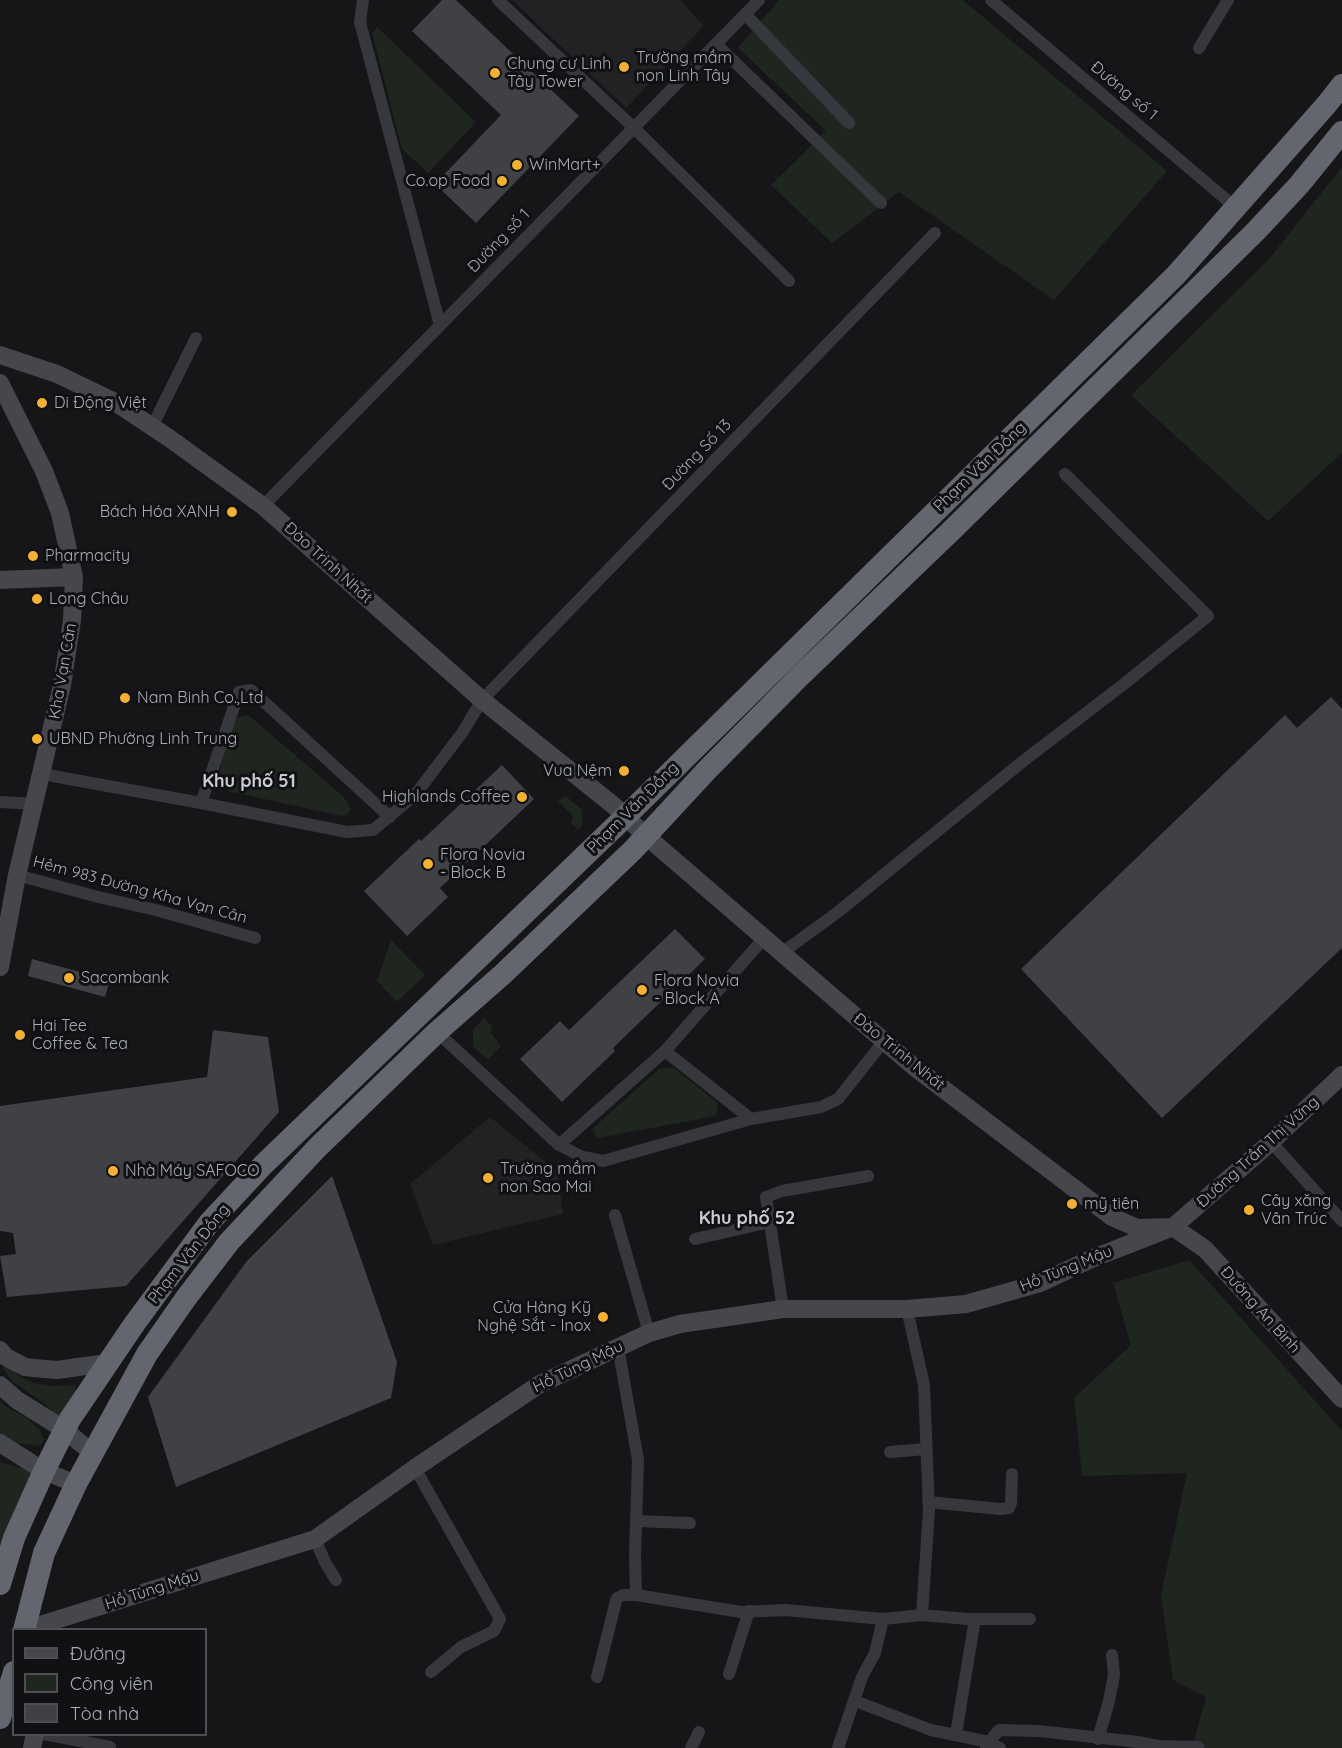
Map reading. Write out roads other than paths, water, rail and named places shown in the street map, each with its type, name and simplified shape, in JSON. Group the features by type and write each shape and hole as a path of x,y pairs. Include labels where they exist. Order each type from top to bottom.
{"highway":[{"name":"Phạm Văn Đồng","path":"0,1584 14,1538 65,1430 107,1363 209,1223 263,1165 626,816 1176,274 1342,85"},
{"name":"Phạm Văn Đồng","path":"24,1628 44,1553 92,1453 147,1354 229,1242 318,1147 646,836 707,770 800,676 1256,231 1299,185 1342,132"},
{"path":"0,1718 12,1679"}],"street":[{"path":"363,0 360,22 440,325"},
{"path":"498,0 634,128 789,281"},
{"name":"Đường số 1","path":"263,506 759,0"},
{"name":"Đường số 1","path":"990,0 1235,207"},
{"path":"1199,48 1228,0"},
{"path":"745,14 849,123"},
{"path":"716,44 881,203"},
{"name":"Đường Số 13","path":"42,774 201,802 347,832 373,830 415,795 462,733 482,700 935,233"},
{"path":"152,427 196,338"},
{"name":"Đào Trinh Nhất","path":"0,355 57,374 115,402 263,506 482,700 626,816 646,836 913,1066 1112,1216 1137,1228 1173,1227"},
{"name":"Kha Vạn Cân","path":"0,383 45,471 60,513 74,578 72,620 62,685 17,875 0,967"},
{"path":"783,952 838,912 1208,616 1065,474"},
{"path":"0,580 74,578"},
{"path":"201,802 239,692 251,690 390,817"},
{"path":"0,802 35,804"},
{"name":"Hẻm 983 Đường Kha Vạn Cân","path":"17,875 255,938"},
{"path":"560,1145 665,1051 765,937"},
{"path":"437,1032 560,1145 583,1157 603,1161 751,1119 821,1107 838,1099 884,1041"},
{"path":"665,1051 751,1119"},
{"name":"Đường Trần Thị Vững","path":"1173,1227 1271,1142 1342,1075"},
{"path":"1271,1142 1342,1221"},
{"path":"783,1309 766,1197 782,1191 868,1176"},
{"path":"615,1215 649,1333"},
{"path":"695,1239 770,1222"},
{"name":"Hồ Tùng Mậu","path":"27,1628 315,1539 540,1384 649,1333 680,1324 783,1309 907,1309 966,1304 1040,1283 1090,1259 1173,1227"},
{"name":"Đường An Bình","path":"1173,1227 1205,1250 1342,1399"},
{"path":"907,1309 924,1385 928,1502 922,1615"},
{"path":"618,1347 638,1460 636,1594"},
{"path":"0,1350 6,1357 25,1367 57,1370 107,1363"},
{"path":"0,1385 17,1400 65,1430 92,1453"},
{"path":"0,1443 44,1471 76,1484"},
{"path":"890,1452 926,1449"},
{"path":"415,1468 500,1619 494,1631 461,1647 431,1672"},
{"path":"928,1502 1008,1508 1011,1503 1012,1474"},
{"path":"636,1521 690,1523"},
{"path":"315,1539 336,1581"},
{"path":"597,1677 617,1598 623,1595 636,1594 741,1612 785,1610 883,1619 922,1615 975,1619 1030,1619"},
{"path":"729,1674 749,1611"},
{"path":"837,1748 862,1677 875,1653 883,1619"},
{"path":"956,1734 975,1619"},
{"path":"1098,1739 1114,1675 1112,1655"},
{"path":"855,1701 931,1730 956,1734 992,1746 999,1730 1040,1731 1157,1747 1198,1748"},
{"path":"691,1748 699,1732"},
{"path":"54,1736 110,1747"}],"place":[{"name":"Trường mầm non Linh Tây","path":"624,67"},
{"name":"Chung cư Linh Tây Tower","path":"495,73"},
{"name":"WinMart+","path":"517,165"},
{"name":"Co.op Food","path":"502,181"},
{"name":"Di Động Việt","path":"42,403"},
{"name":"Bách Hóa XANH","path":"232,512"},
{"name":"Pharmacity","path":"33,556"},
{"name":"Long Châu","path":"37,599"},
{"name":"Nam Binh Co.,Ltd","path":"125,698"},
{"name":"UBND Phường Linh Trung","path":"37,739"},
{"name":"Vua Nệm","path":"624,771"},
{"name":"Highlands Coffee","path":"522,797"},
{"name":"Flora Novia - Block B","path":"428,864"},
{"name":"Sacombank","path":"69,978"},
{"name":"Flora Novia - Block A","path":"642,990"},
{"name":"Hai Tee Coffee & Tea","path":"20,1035"},
{"name":"Nhà Máy SAFOCO","path":"113,1171"},
{"name":"Trường mầm non Sao Mai","path":"488,1178"},
{"name":"mỹ tiên","path":"1072,1204"},
{"name":"Cây xăng Vân Trúc","path":"1249,1210"},
{"name":"Cửa Hàng Kỹ Nghệ Sắt - Inox","path":"603,1317"}],"district":[{"name":"Khu phố 51","path":"249,782"},
{"name":"Khu phố 52","path":"747,1219"}]}
